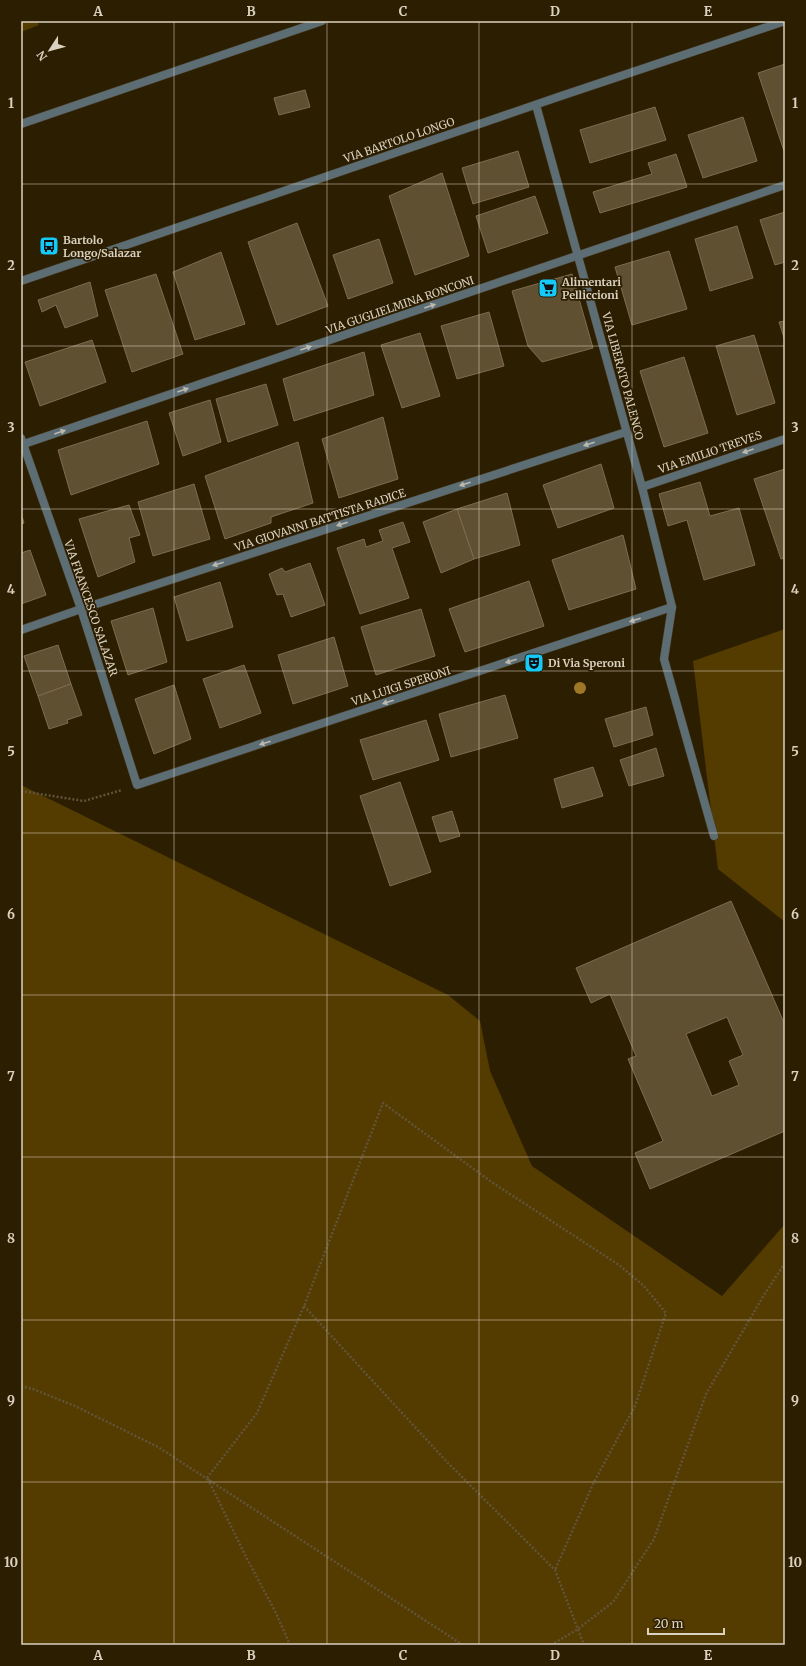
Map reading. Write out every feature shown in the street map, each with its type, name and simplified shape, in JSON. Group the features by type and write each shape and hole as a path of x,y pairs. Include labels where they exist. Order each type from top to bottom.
{"street":[{"path":"21,124 322,21"},
{"name":"VIA BARTOLO LONGO","path":"21,281 785,21"},
{"name":"VIA LIBERATO PALENCO","path":"536,105 642,487 672,607"},
{"name":"VIA GUGLIELMINA RONCONI","path":"22,442 578,256 785,185"},
{"name":"VIA GIOVANNI BATTISTA RADICE","path":"21,630 81,609 626,432"},
{"name":"VIA EMILIO TREVES","path":"642,487 785,438"},
{"name":"VIA FRANCESCO SALAZAR","path":"22,442 81,609 137,786"},
{"path":"672,607 664,659 714,836"},
{"name":"VIA LUIGI SPERONI","path":"137,786 672,607"}],"path":[{"path":"21,791 84,801 137,786"},
{"path":"207,1478 257,1413 304,1306 383,1103 493,1183 618,1265 644,1286 666,1313 635,1406 594,1482 555,1570"},
{"path":"551,1645 578,1629 613,1602 654,1539 706,1394 764,1295 785,1263"},
{"path":"304,1306 447,1462 555,1570 584,1645"},
{"path":"21,1386 33,1389 75,1406 158,1447 463,1645"},
{"path":"207,1478 246,1557 276,1613 290,1645"}],"shaded area":[{"path":"21,21 37,21 39,25 21,32"},
{"path":"785,629 785,922 718,869 693,661"},
{"path":"21,785 448,995 480,1021 490,1071 532,1166 722,1296 785,1224 785,1645 21,1645"}],"building":[{"path":"785,64 785,151 784,151 758,73"},
{"path":"305,90 310,107 279,115 274,98"},
{"path":"655,107 666,140 590,163 580,130"},
{"path":"743,117 757,161 703,178 688,135"},
{"path":"518,151 529,187 473,204 462,168"},
{"path":"676,154 687,187 600,213 593,192 652,174 648,163"},
{"path":"442,173 469,256 415,275 389,196"},
{"path":"535,196 548,233 488,253 476,216"},
{"path":"785,212 785,262 775,265 760,220"},
{"path":"297,223 328,306 277,325 248,242"},
{"path":"737,226 753,278 710,291 695,239"},
{"path":"379,239 393,283 348,299 333,255"},
{"path":"669,251 687,309 632,325 615,267"},
{"path":"221,252 245,324 195,340 173,272"},
{"path":"156,274 183,354 132,372 105,290"},
{"path":"572,274 593,348 542,362 528,346 512,291"},
{"path":"90,282 98,316 65,328 56,305 42,312 38,300"},
{"path":"489,312 504,366 457,379 441,326"},
{"path":"785,321 785,341 779,322"},
{"path":"420,333 440,396 402,408 381,345"},
{"path":"754,335 775,403 737,415 716,346"},
{"path":"92,340 106,382 40,406 25,362"},
{"path":"364,352 374,395 294,421 283,379"},
{"path":"684,357 708,433 664,447 640,371"},
{"path":"266,384 278,425 228,442 216,399"},
{"path":"210,400 221,442 183,456 169,413"},
{"path":"383,417 398,479 339,498 322,439"},
{"path":"147,421 159,464 71,495 58,450"},
{"path":"298,442 313,503 271,517 271,523 225,539 205,476"},
{"path":"601,464 614,508 558,528 543,485"},
{"path":"785,469 785,558 781,559 754,479"},
{"path":"700,482 710,516 739,508 755,565 704,580 687,520 668,526 659,494"},
{"path":"194,484 210,539 153,556 138,502"},
{"path":"507,493 520,545 474,559 457,509"},
{"path":"129,505 140,535 129,538 135,562 98,577 79,519"},
{"path":"457,509 474,559 441,573 423,522"},
{"path":"21,513 24,523 21,524"},
{"path":"403,522 410,542 392,548 409,598 360,614 337,548 364,539 366,547 383,541 379,530"},
{"path":"623,535 636,589 569,610 552,560"},
{"path":"30,550 46,595 21,604 21,553"},
{"path":"310,563 325,605 291,617 283,594 277,595 269,574 282,568 285,572"},
{"path":"529,581 544,626 465,652 449,609"},
{"path":"220,582 233,627 187,641 174,597"},
{"path":"153,608 167,662 128,675 111,621"},
{"path":"421,609 435,656 376,675 361,627"},
{"path":"334,637 348,686 293,704 278,655"},
{"path":"58,645 71,684 38,696 24,656"},
{"path":"244,665 261,713 220,728 203,679"},
{"path":"71,684 82,715 67,720 68,723 49,729 38,696"},
{"path":"174,685 191,739 154,754 135,699"},
{"path":"505,695 518,738 451,757 439,714"},
{"path":"646,707 653,735 614,747 605,719"},
{"path":"426,720 439,760 373,780 360,740"},
{"path":"656,748 664,776 629,786 620,760"},
{"path":"593,767 603,796 562,808 554,779"},
{"path":"400,782 431,872 390,886 360,796"},
{"path":"452,811 460,836 440,842 432,817"},
{"path":"731,901 785,1025 785,1131 650,1189 635,1153 663,1141 628,1059 636,1056 610,994 591,1003 576,968","holes":["727,1017 743,1055 729,1061 739,1085 712,1096 686,1034"]}],"place":[{"name":"Bartolo Longo/Salazar","path":"49,246"},
{"name":"Alimentari Pelliccioni","path":"548,288"},
{"name":"Di Via Speroni","path":"534,663"}]}
